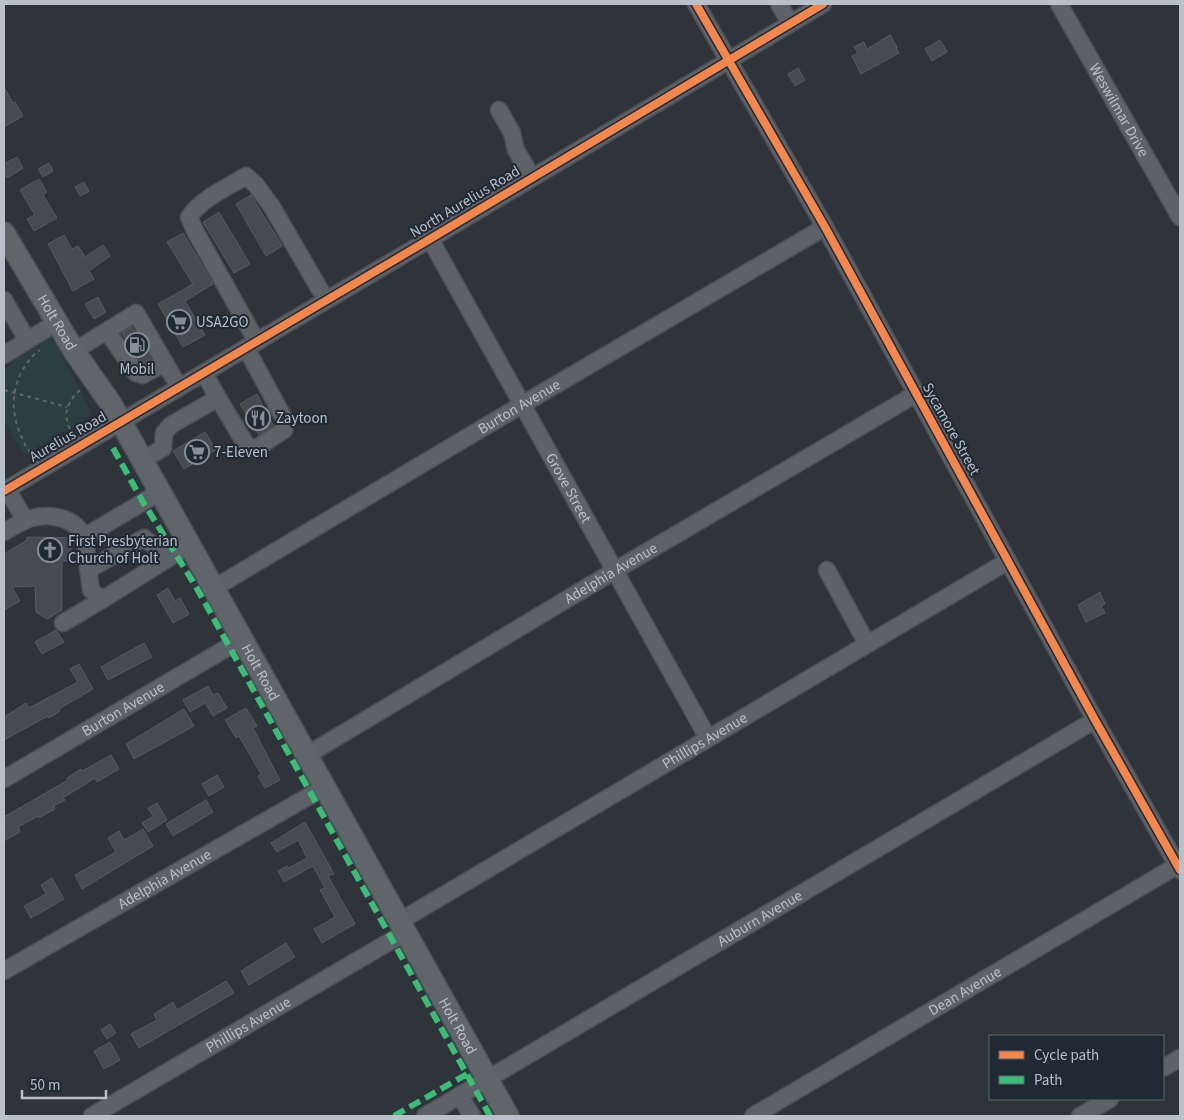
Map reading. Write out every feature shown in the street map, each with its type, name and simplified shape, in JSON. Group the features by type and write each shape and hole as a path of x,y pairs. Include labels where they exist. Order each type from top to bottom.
{"main road":[{"name":"Holt Road","path":"4,233 74,351 111,404 508,1116"}],"street":[{"path":"779,4 790,23"},
{"name":"North Aurelius Road","path":"121,422 823,4"},
{"name":"Weswilmar Drive","path":"1059,4 1180,217"},
{"name":"Sycamore Street","path":"700,5 728,60 825,227 1094,720 1179,867"},
{"path":"499,110 512,133 516,150 532,177"},
{"path":"204,373 248,448 258,447 281,433 285,420 266,384 251,345 189,217 197,206 246,176 256,185 272,208 326,300"},
{"name":"Burton Avenue","path":"214,588 825,227"},
{"name":"Grove Street","path":"430,239 708,738"},
{"path":"4,300 27,340"},
{"path":"74,351 136,313 180,387"},
{"path":"4,354 57,322"},
{"path":"107,331 136,373 143,374 166,363"},
{"name":"Adelphia Avenue","path":"307,755 614,571 916,394"},
{"path":"164,396 178,421"},
{"path":"142,460 163,448 164,432 178,421 218,398"},
{"name":"Aurelius Road","path":"5,490 121,422"},
{"path":"5,490 26,520"},
{"path":"84,536 160,492"},
{"path":"4,532 26,520 45,516 64,519 75,526 84,536 91,590 97,596 105,598"},
{"path":"88,570 144,538 169,558"},
{"path":"63,623 190,545"},
{"name":"Phillips Avenue","path":"92,1116 403,927 708,738 1008,561"},
{"path":"828,570 867,644"},
{"name":"Burton Avenue","path":"4,779 242,639"},
{"name":"Auburn Avenue","path":"425,1116 1094,720"},
{"name":"Adelphia Avenue","path":"4,971 325,787"},
{"name":"Dean Avenue","path":"752,1116 1179,867"},
{"path":"1164,1067 1180,1058"},
{"path":"460,1096 472,1116"},
{"path":"1080,1116 1108,1100"}],"path":[{"path":"30,452 20,435 14,417 13,400 20,375 28,362 44,347"},
{"path":"4,390 67,407"},
{"path":"70,429 66,418 67,407 80,390"}],"shaded area":[{"path":"50,334 91,414 24,455 4,421 4,370 9,367 16,354"}],"building":[{"path":"890,35 899,53 861,74 852,56 858,53 854,47 864,42 867,49"},
{"path":"940,40 947,52 932,61 925,49"},
{"path":"798,68 805,80 795,86 788,74"},
{"path":"4,87 23,116 4,127"},
{"path":"17,157 23,168 7,178 4,173 4,164"},
{"path":"49,163 53,171 43,177 38,169"},
{"path":"39,179 47,192 43,195 57,218 34,231 27,219 35,215 20,190"},
{"path":"84,182 89,191 80,196 75,187"},
{"path":"251,195 282,246 266,256 236,204"},
{"path":"219,212 250,264 234,273 203,222"},
{"path":"183,233 213,284 185,301 205,335 183,347 158,304 193,284 167,242"},
{"path":"64,235 72,249 78,246 85,257 103,245 110,256 89,271 94,279 73,291 48,244"},
{"path":"98,297 106,312 94,319 85,304"},
{"path":"132,327 151,359 142,364 122,333"},
{"name":"Zaytoon","path":"257,394 273,425 259,435 240,404"},
{"path":"205,432 216,450 184,469 173,451"},
{"path":"27,537 71,538 71,561 62,561 62,610 47,619 36,612 35,586 12,587 20,601 4,610 4,554 27,540"},
{"path":"168,588 175,601 180,598 189,614 173,623 157,595"},
{"path":"1100,592 1105,604 1101,606 1105,613 1086,622 1078,605"},
{"path":"56,630 64,642 42,654 35,642"},
{"path":"144,643 152,657 108,680 101,667"},
{"path":"79,664 93,689 59,709 60,711 49,718 48,716 4,740 4,717 26,703 29,708 78,682 70,669"},
{"path":"208,686 213,695 218,693 227,708 213,716 205,703 190,712 183,700"},
{"path":"246,708 257,726 253,728 280,780 265,788 258,776 261,774 239,736 236,738 225,720"},
{"path":"184,709 194,726 134,759 126,744"},
{"path":"111,755 119,769 97,782 95,778 63,798 65,800 54,806 55,809 18,827 20,832 4,841 4,817 68,780 67,778 81,769 82,771"},
{"path":"217,775 224,787 209,796 202,784"},
{"path":"206,800 213,812 173,836 166,824"},
{"path":"157,803 167,820 148,832 142,823 153,816 148,808"},
{"path":"305,822 334,874 328,876 355,924 322,943 314,929 335,917 320,890 325,888 313,866 284,882 278,871 287,866 289,868 307,858 298,840 277,852 271,843"},
{"path":"143,829 153,846 82,889 75,875 116,852 108,838 119,831 124,840"},
{"path":"52,878 64,899 31,918 24,906 46,894 41,885"},
{"path":"286,943 295,957 249,985 241,971"},
{"path":"226,981 234,993 139,1048 131,1034 157,1020 154,1014 173,1002 177,1010"},
{"path":"110,1024 116,1033 107,1039 101,1030"},
{"path":"110,1042 120,1060 104,1069 94,1051"}],"marked path":[{"path":"113,448 143,502 195,585 490,1116"},
{"path":"394,1116 467,1074"}],"cycle path":[{"path":"696,4 825,227 1095,720 1180,870"},
{"path":"4,491 823,4"}],"place":[{"name":"USA2GO","path":"179,322"},
{"name":"Mobil","path":"137,345"},
{"name":"Zaytoon","path":"258,418"},
{"name":"7-Eleven","path":"197,452"},
{"name":"First Presbyterian Church of Holt","path":"50,550"}]}
